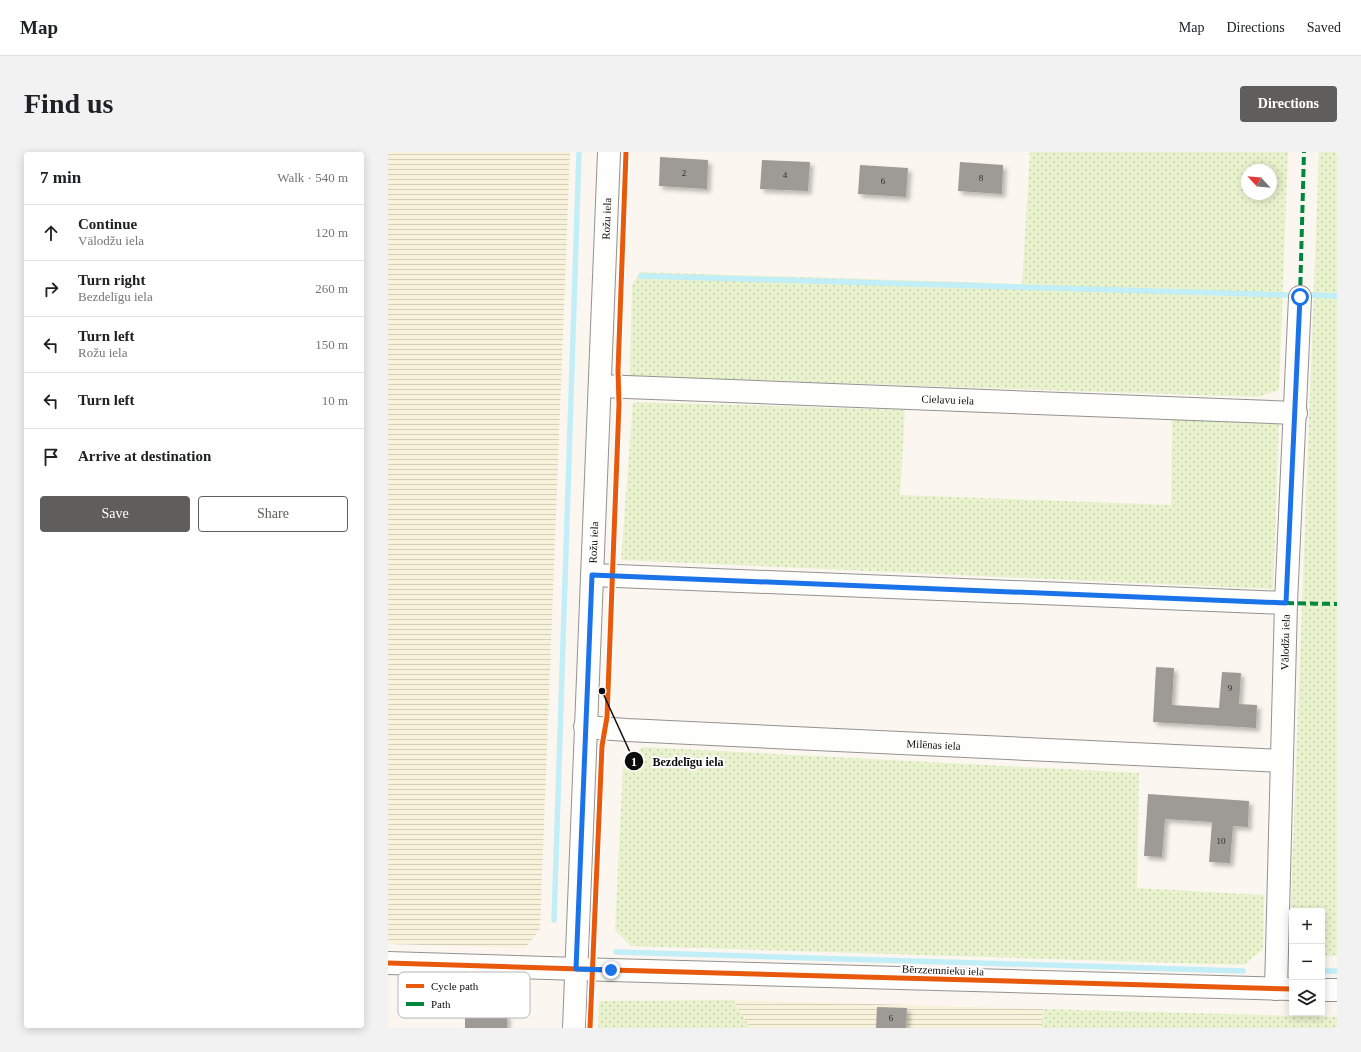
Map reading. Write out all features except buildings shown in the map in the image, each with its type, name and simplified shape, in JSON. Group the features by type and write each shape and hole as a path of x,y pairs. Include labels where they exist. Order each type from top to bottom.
{"street":[{"name":"Rožu iela","path":"574,1028 585,969 586,727 609,152"},
{"name":"Vālodžu iela","path":"1284,989 1282,761 1286,603 1296,413 1300,297"},
{"name":"Cielavu iela","path":"600,386 1296,413"},
{"path":"592,575 1286,603"},
{"name":"Milēnas iela","path":"586,727 1282,761"},
{"name":"Bērzzemnieku iela","path":"388,963 1284,989"},
{"path":"1325,990 1337,990"}],"shaded area":[{"path":"388,152 570,152 540,929 525,948 388,944"},
{"path":"733,1000 1043,1009 1042,1028 750,1028"}],"green space":[{"path":"1030,152 1288,152 1279,390 1258,397 630,376 632,285 640,272 1022,284"},
{"path":"1319,152 1337,152 1337,956 1325,955 1325,908 1291,908"},
{"path":"633,402 905,410 900,495 1171,505 1172,418 1279,422 1273,589 621,560"},
{"path":"643,747 1139,773 1137,888 1264,895 1263,949 1244,965 631,946 615,930 623,765"},
{"path":"733,1000 750,1028 598,1028 599,1001"},
{"path":"1043,1009 1337,1017 1337,1028 1042,1028"}],"waterway":[{"path":"554,920 579,152"},
{"path":"641,276 1287,295"},
{"path":"1313,295 1337,296"},
{"path":"616,952 1243,971"},
{"path":"1325,971 1337,971"}],"marked path":[{"path":"1300,297 1304,152"},
{"path":"1286,603 1337,604"}],"cycle path":[{"path":"590,1028 602,746 607,717 619,404 618,371 626,152"},
{"path":"388,963 1289,989"}],"place":[{"name":"Bezdelīgu iela","path":"602,691"}],"route":[{"path":"611,970 576,969 592,575 1286,603 1296,413 1300,297"}]}
